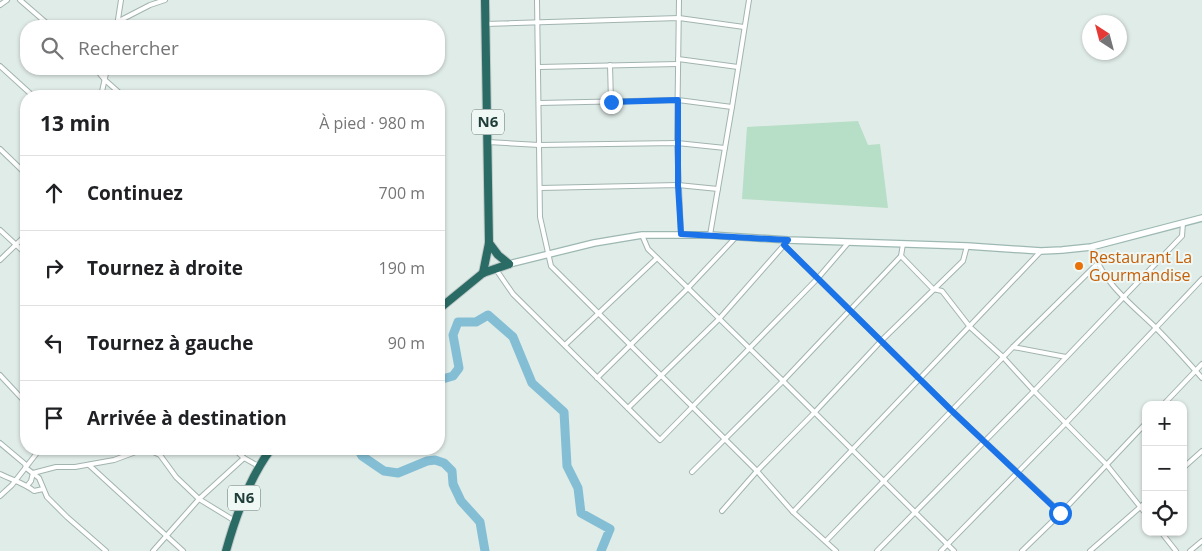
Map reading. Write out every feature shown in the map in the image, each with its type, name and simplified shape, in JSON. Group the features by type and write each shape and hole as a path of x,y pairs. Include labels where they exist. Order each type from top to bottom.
{"highway":[{"name":"N6","path":"483,273 489,243 485,0"},
{"path":"489,243 498,255 509,264"},
{"path":"445,304 483,273 509,264"},
{"name":"N6","path":"226,551 235,521 253,477 267,455"}],"main road":[{"path":"509,264 594,243 642,235 681,234 786,242 967,246 1041,251 1091,247 1202,218"}],"street":[{"path":"0,5 7,0"},
{"path":"20,0 43,20"},
{"path":"118,20 121,0"},
{"path":"124,20 150,5 166,0"},
{"path":"537,0 540,217 551,266 692,408 726,439 793,512 836,551"},
{"path":"679,0 677,143 681,234"},
{"path":"710,235 748,0"},
{"path":"485,24 679,18 744,27"},
{"path":"678,58 738,68"},
{"path":"539,67 678,64"},
{"path":"610,65 611,102"},
{"path":"0,66 26,90"},
{"path":"101,75 116,90"},
{"path":"102,90 106,75"},
{"path":"539,104 678,100 732,107"},
{"path":"488,142 539,145 677,143 725,148"},
{"path":"0,150 20,168"},
{"path":"540,188 678,185 718,189"},
{"path":"877,551 916,513 1182,236 1182,223"},
{"path":"0,230 20,248"},
{"path":"642,235 648,249 954,551"},
{"path":"598,378 736,237"},
{"path":"0,260 20,240"},
{"path":"628,408 719,319 786,242 818,278 881,341 1060,513"},
{"path":"496,268 513,294 660,440 818,278 848,242"},
{"path":"692,472 783,381 901,256 903,244"},
{"path":"722,511 756,470 814,413 881,341 963,261 967,246"},
{"path":"1091,247 1097,264 1123,297 1156,328 1202,378"},
{"path":"793,512 1041,251"},
{"path":"901,256 933,289 942,291 970,327 1003,357 1106,464 1142,509"},
{"path":"565,345 657,258"},
{"path":"826,541 951,410 1097,264"},
{"path":"941,551 1066,424 1202,279"},
{"path":"1013,347 1066,357"},
{"path":"1167,401 1202,364"},
{"path":"0,375 20,397"},
{"path":"1022,551 1142,427"},
{"path":"0,443 39,478 47,497 67,518 106,551"},
{"path":"1187,464 1202,451"},
{"path":"0,496 16,480 36,455"},
{"path":"33,472 56,467 75,467 114,460 128,455"},
{"path":"160,455 176,477 199,499 235,521"},
{"path":"241,455 260,467"},
{"path":"153,551 199,499 244,458"},
{"path":"88,464 183,551"},
{"path":"27,486 31,482 33,472"},
{"path":"0,474 16,480 34,491 43,489"},
{"path":"1090,551 1140,507"},
{"path":"1164,536 1176,551"},
{"path":"1190,551 1202,541"}],"green space":[{"path":"858,121 868,145 880,144 888,208 742,199 747,127"}],"waterway":[{"path":"445,378 453,376 459,368 453,335 458,322 476,322 488,315 513,337 532,383 564,412 567,466 578,488 581,513 610,529 601,551"},
{"path":"361,455 384,471 398,473 427,461 435,460 444,463 452,471 453,484 461,501 480,522 485,551"}],"place":[{"name":"Restaurant La Gourmandise","path":"1079,266"}],"route":[{"path":"611,102 650,99 678,100 677,143 681,234 788,240 784,245 850,308 951,410 1060,513"}]}
